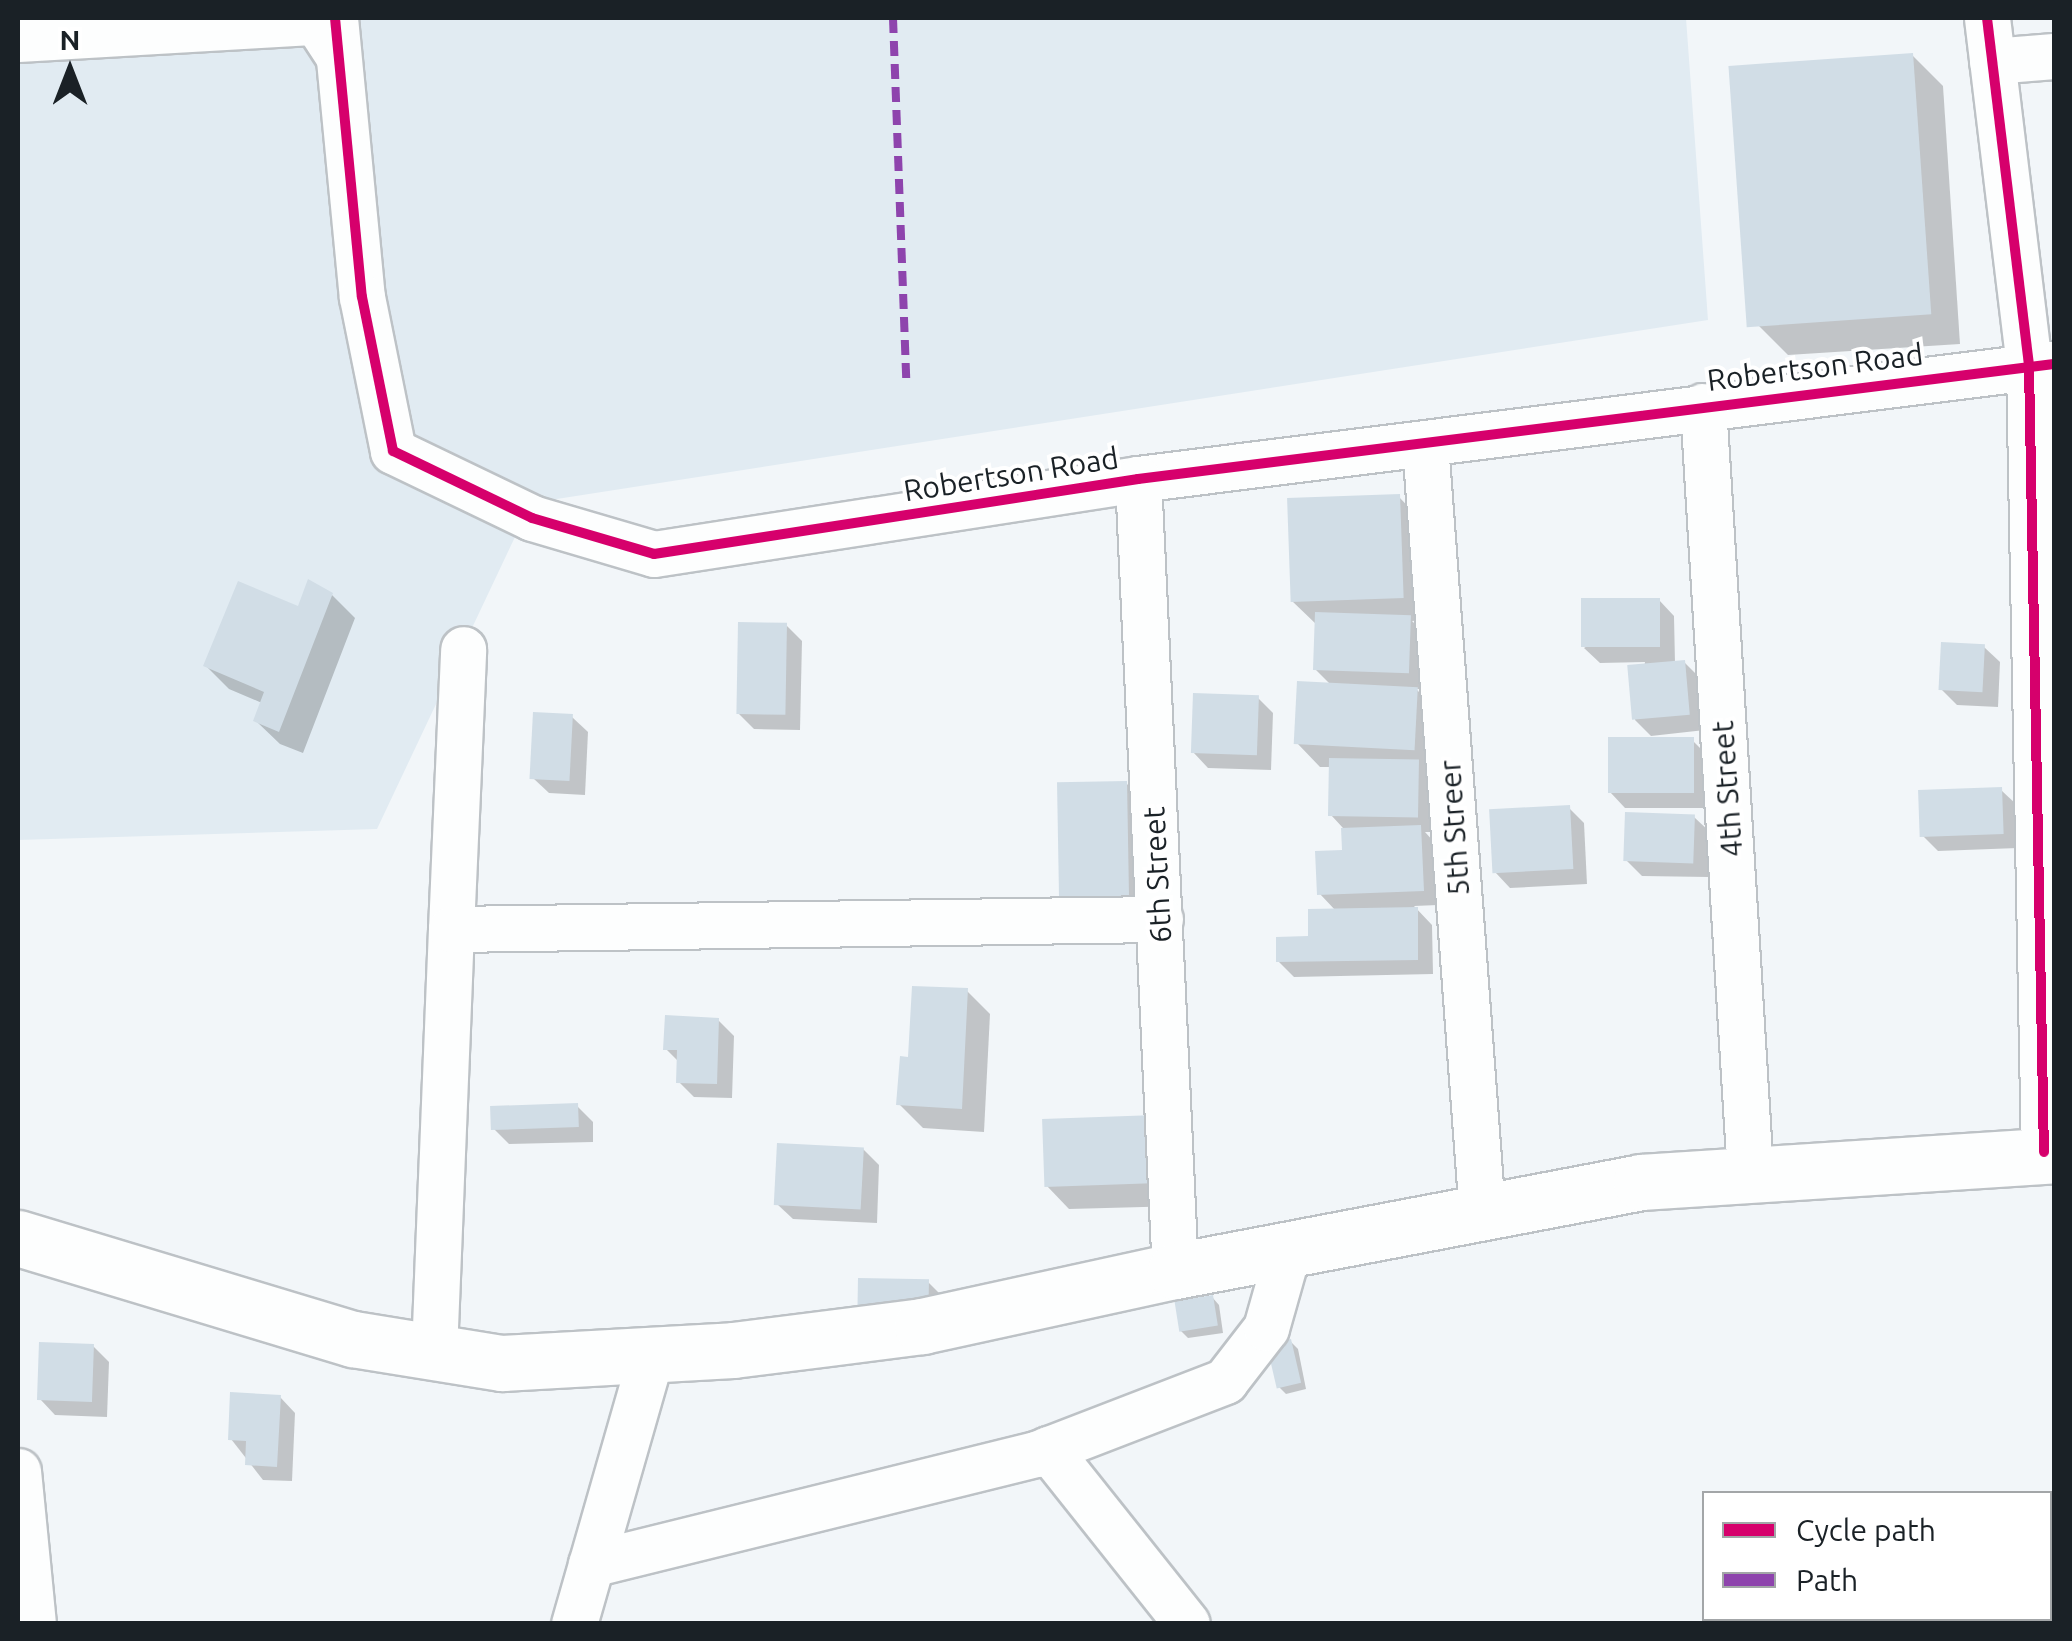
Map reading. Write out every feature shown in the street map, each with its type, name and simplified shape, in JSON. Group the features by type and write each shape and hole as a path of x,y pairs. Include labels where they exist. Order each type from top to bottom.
{"main road":[{"path":"18,1238 133,1269 353,1339 502,1362 733,1350 922,1326 1175,1272 1641,1182 2049,1154"}],"street":[{"path":"18,39 316,22 336,36"},
{"name":"Robertson Road","path":"336,36 362,296 393,451 532,518 654,554 1138,480 2042,365"},
{"path":"2049,1154 2042,365 1989,39 2054,56"},
{"name":"4th Street","path":"1703,406 1750,1172"},
{"name":"5th Streer","path":"1425,444 1482,1212"},
{"name":"6th Street","path":"1138,480 1175,1272"},
{"path":"434,1352 463,649"},
{"path":"450,930 1160,919"},
{"path":"591,1564 1048,1449 1225,1381 1266,1328 1288,1250"},
{"path":"574,1624 651,1355"},
{"path":"1048,1449 1187,1624"},
{"path":"18,1471 28,1613"}],"shaded area":[{"path":"18,18 1686,18 1708,320 531,503 377,829 18,840"}],"building":[{"path":"1913,53 1931,314 1747,327 1728,66"},
{"path":"1400,494 1404,598 1291,602 1287,498"},
{"path":"308,579 333,593 279,732 253,721 264,692 203,666 238,581 298,606"},
{"path":"1581,598 1660,598 1660,647 1581,647"},
{"path":"1315,612 1411,615 1409,673 1313,670"},
{"path":"738,622 787,623 785,715 736,714"},
{"path":"1941,642 1985,644 1982,692 1938,690"},
{"path":"1685,660 1690,715 1632,720 1627,665"},
{"path":"1297,681 1418,687 1415,750 1294,744"},
{"path":"1193,693 1259,695 1257,755 1191,753"},
{"path":"533,712 573,714 569,781 529,779"},
{"path":"1608,737 1694,737 1694,793 1608,793"},
{"path":"1329,758 1419,760 1418,818 1328,816"},
{"path":"1127,781 1129,908 1059,909 1057,782"},
{"path":"2002,787 2004,834 1920,837 1918,790"},
{"path":"1570,805 1573,869 1492,873 1489,809"},
{"path":"1625,812 1695,814 1693,863 1623,861"},
{"path":"1421,825 1424,891 1317,895 1315,851 1342,850 1341,828"},
{"path":"1418,907 1418,960 1276,962 1276,937 1308,936 1308,909"},
{"path":"912,986 968,988 962,1109 896,1105 900,1056 908,1057"},
{"path":"665,1015 719,1018 717,1084 676,1083 677,1050 663,1050"},
{"path":"578,1103 579,1127 491,1130 490,1106"},
{"path":"1156,1115 1158,1183 1044,1187 1042,1119"},
{"path":"777,1143 864,1148 861,1209 774,1205"},
{"path":"858,1278 929,1279 928,1316 857,1315"},
{"path":"1213,1295 1218,1326 1179,1332 1174,1301"},
{"path":"1291,1339 1301,1383 1277,1388 1267,1345"},
{"path":"39,1342 94,1344 92,1402 37,1400"},
{"path":"230,1392 281,1395 277,1467 245,1465 246,1441 228,1440"}],"marked path":[{"path":"893,18 906,381"}],"cycle path":[{"path":"335,18 362,297 393,451 532,518 654,554 1138,479 2054,364"},
{"path":"1987,18 2029,366 2044,1152"}]}
